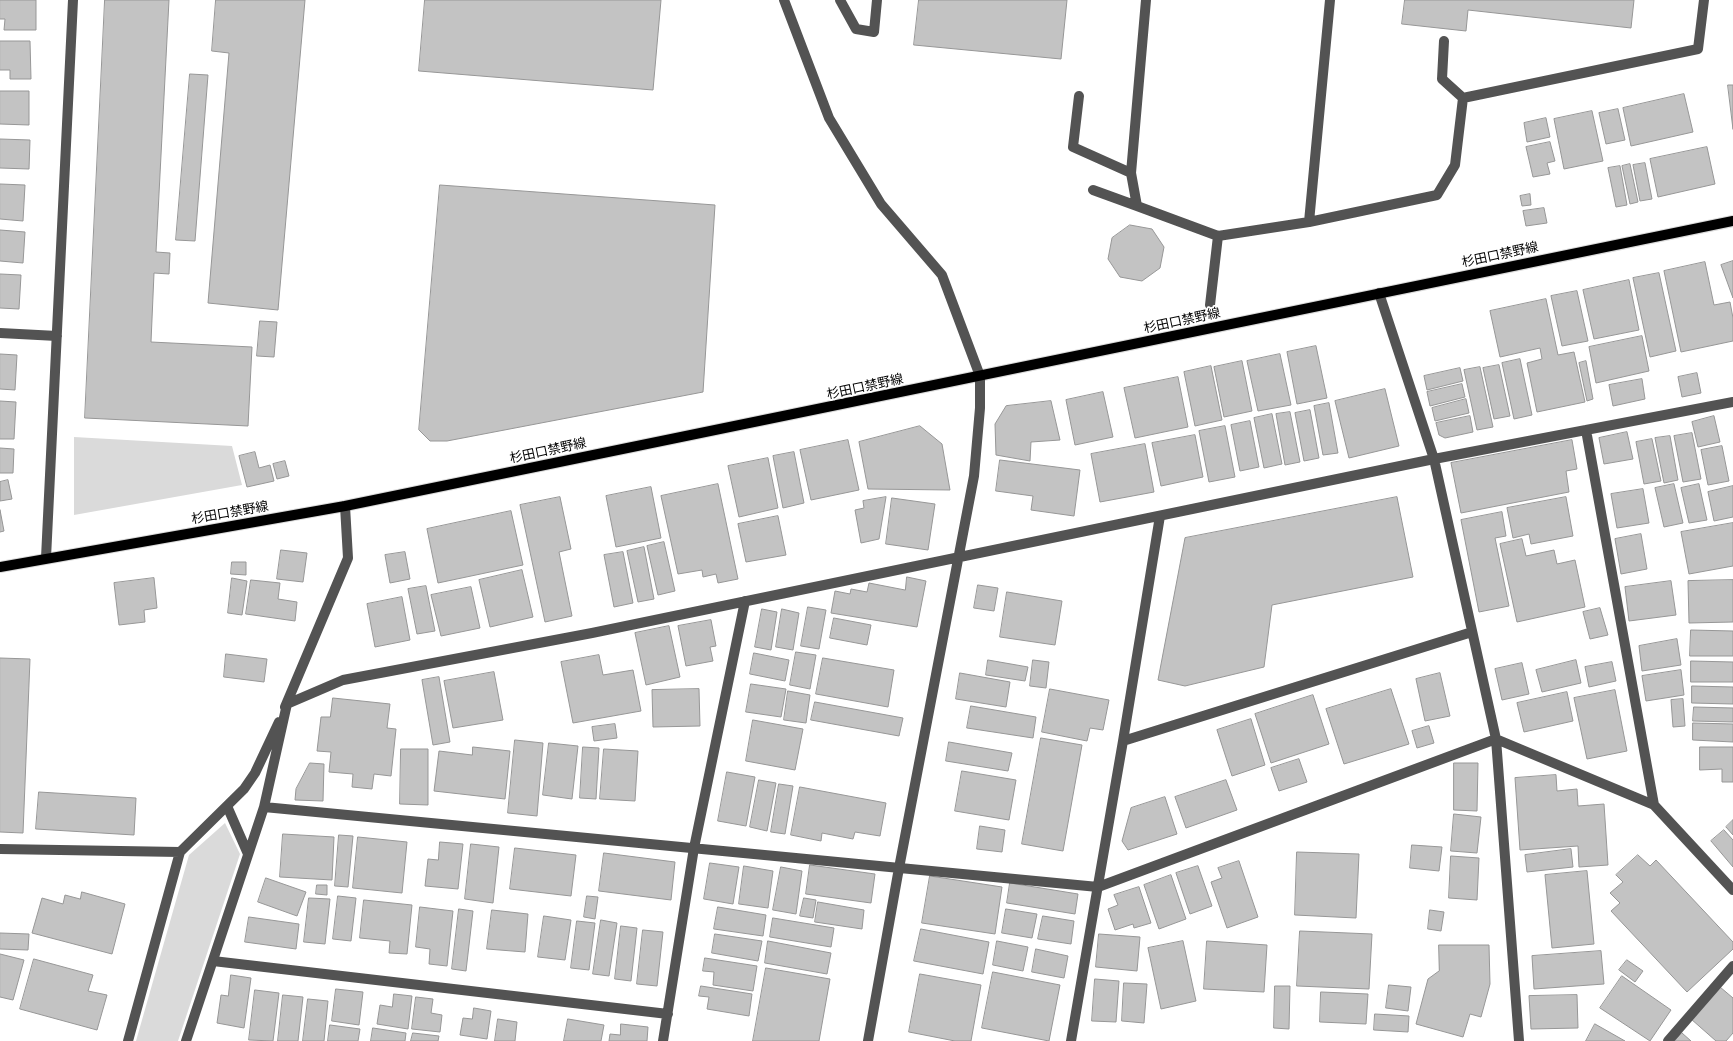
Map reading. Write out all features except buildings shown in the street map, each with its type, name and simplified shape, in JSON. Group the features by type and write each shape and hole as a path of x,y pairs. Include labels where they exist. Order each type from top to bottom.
{"main road":[{"name":"杉田口禁野線","path":"0,567 345,506 1733,220"}],"street":[{"path":"46,558 73,0"},
{"path":"784,0 829,118 881,204 942,275 980,376 980,408 974,476 899,868 868,1041"},
{"path":"840,0 856,29 874,32 877,0"},
{"path":"1137,206 1131,174 1146,0"},
{"path":"1309,222 1330,0"},
{"path":"1463,98 1698,49 1704,0"},
{"path":"1444,41 1442,79 1463,98"},
{"path":"1078,96 1073,147 1131,174"},
{"path":"1093,190 1218,236 1309,222 1437,195 1455,165 1463,98"},
{"path":"1210,305 1218,236"},
{"path":"1379,293 1434,459 1496,739 1519,1041"},
{"path":"0,333 57,336"},
{"path":"287,704 343,680 592,633 1434,459 1733,402"},
{"path":"1586,430 1654,805"},
{"path":"128,1041 180,852 244,789 255,773 287,704 348,558 345,506"},
{"path":"1070,1041 1098,887 1160,516"},
{"path":"663,1041 694,848 745,601"},
{"path":"1123,741 1472,632"},
{"path":"186,1041 264,807 287,704"},
{"path":"264,807 1098,887 1496,739 1654,805 1733,890"},
{"path":"227,806 248,854"},
{"path":"0,849 180,852"},
{"path":"213,961 668,1014"},
{"path":"1668,1041 1733,966"}],"shaded area":[{"path":"74,437 232,446 242,485 74,515"},
{"path":"225,823 240,854 178,1041 136,1041 189,855"}]}
